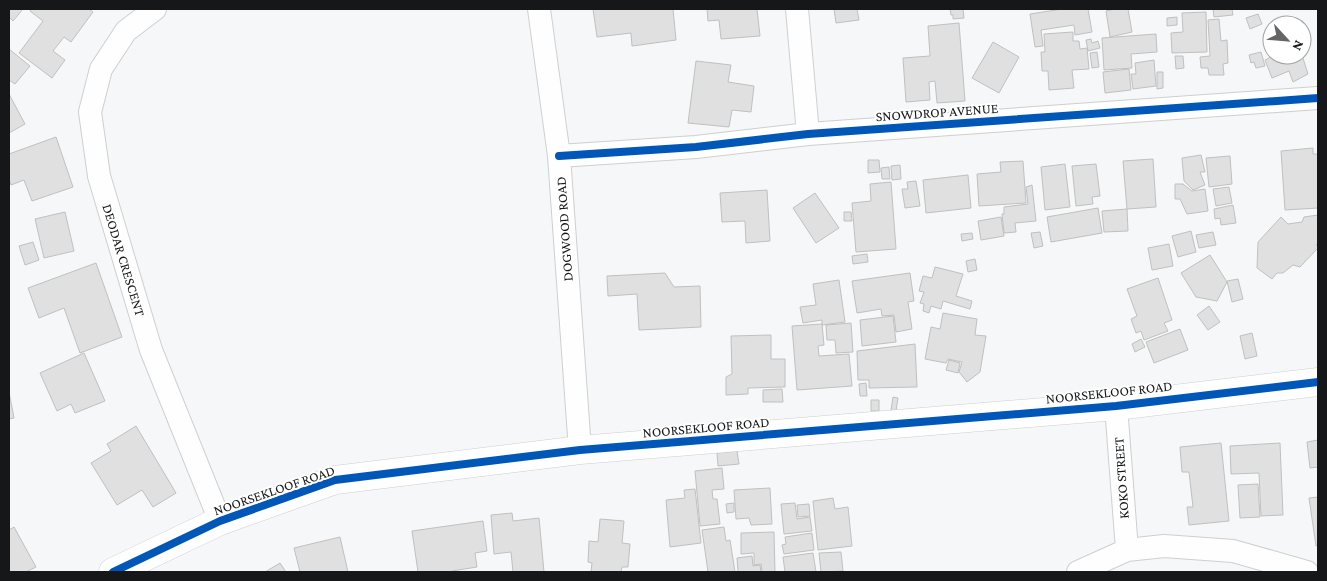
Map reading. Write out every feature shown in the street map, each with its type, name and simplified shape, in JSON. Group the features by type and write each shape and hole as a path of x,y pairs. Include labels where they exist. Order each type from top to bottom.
{"street":[{"name":"DEODAR CRESCENT","path":"154,9 126,30 101,69 90,112 98,176 151,350 220,521"},
{"name":"DOGWOOD ROAD","path":"540,9 559,156 580,450"},
{"path":"797,9 808,134"},
{"name":"SNOWDROP AVENUE","path":"559,156 696,147 808,134 1318,98"},
{"name":"NOORSEKLOOF ROAD","path":"113,572 220,521 335,480 580,450 1116,406 1318,382"},
{"name":"KOKO STREET","path":"1116,406 1127,550"},
{"path":"1078,572 1127,550 1164,546 1233,551 1307,572"}],"building":[{"path":"9,9 23,9 13,21 9,17"},
{"path":"31,9 89,9 93,12 71,42 64,37 53,51 65,60 52,78 19,53 43,21 30,11"},
{"path":"593,9 673,9 676,40 632,46 631,33 597,37"},
{"path":"707,9 757,9 760,36 721,39 719,20 708,21"},
{"path":"834,9 857,9 859,20 836,23"},
{"path":"950,9 963,9 964,18 953,19"},
{"path":"1062,9 1088,9 1092,32 1075,35 1074,25 1041,30 1043,46 1035,47 1030,14"},
{"path":"1128,9 1132,32 1110,37 1106,11"},
{"path":"1213,9 1232,9 1233,15 1214,17"},
{"path":"1206,12 1207,52 1172,53 1171,33 1183,32 1182,13"},
{"path":"1258,14 1262,24 1250,29 1246,18"},
{"path":"1177,17 1177,25 1167,26 1167,18"},
{"path":"1219,19 1221,41 1227,40 1228,63 1223,64 1224,75 1209,75 1208,68 1201,68 1200,57 1210,56 1208,20"},
{"path":"959,23 965,101 937,103 935,81 929,82 930,100 906,102 903,58 930,56 928,26"},
{"path":"1073,32 1073,41 1079,41 1080,49 1087,48 1089,69 1072,70 1074,88 1049,90 1048,71 1042,71 1041,52 1045,52 1044,34"},
{"path":"1156,34 1157,52 1131,54 1132,68 1104,70 1102,38"},
{"path":"1091,39 1092,43 1098,41 1100,48 1088,51 1086,40"},
{"path":"993,42 1019,57 999,93 972,78"},
{"path":"9,49 30,66 15,84 9,80"},
{"path":"1097,52 1099,67 1092,68 1090,53"},
{"path":"1261,52 1262,65 1265,66 1256,68 1254,62 1251,63 1249,55"},
{"path":"1175,56 1183,56 1184,68 1176,69"},
{"path":"1154,60 1156,86 1133,89 1131,74 1136,74 1135,63"},
{"path":"696,61 731,65 728,82 754,86 751,112 732,110 729,127 688,123"},
{"path":"1267,65 1305,65 1308,74 1293,82 1289,71 1272,78"},
{"path":"1129,69 1131,90 1105,93 1103,72"},
{"path":"1157,72 1163,72 1163,88 1157,89"},
{"path":"9,94 25,124 9,133"},
{"path":"56,137 73,187 32,201 24,180 11,185 9,179 9,154"},
{"path":"1313,148 1313,154 1318,154 1318,208 1285,210 1281,151"},
{"path":"1201,155 1205,172 1200,172 1205,185 1193,190 1184,181 1182,158"},
{"path":"1230,156 1232,184 1209,187 1206,158"},
{"path":"1153,159 1156,207 1127,209 1123,161"},
{"path":"868,160 879,160 880,172 868,173"},
{"path":"1023,161 1026,203 979,206 977,174 1001,172 1000,162"},
{"path":"1065,164 1070,207 1045,210 1041,167"},
{"path":"1096,164 1100,196 1092,197 1093,204 1076,206 1072,166"},
{"path":"900,165 901,179 892,180 891,166"},
{"path":"889,167 890,179 882,179 881,168"},
{"path":"968,175 971,208 926,213 923,180"},
{"path":"916,181 920,206 905,208 902,189 908,189 907,182"},
{"path":"891,182 896,249 856,252 852,203 871,201 870,184"},
{"path":"1175,184 1183,184 1192,191 1205,189 1208,211 1187,214 1180,199 1175,199"},
{"path":"1032,185 1036,221 1015,223 1016,232 1004,233 1002,214 1004,214 1004,207 1028,204 1026,187"},
{"path":"1229,187 1232,203 1216,206 1213,189"},
{"path":"767,190 770,241 746,243 745,221 722,222 720,193"},
{"path":"815,193 839,228 816,243 793,208"},
{"path":"1233,205 1236,223 1221,225 1220,218 1215,219 1214,209"},
{"path":"1098,208 1102,233 1051,242 1047,217"},
{"path":"1127,209 1128,231 1104,232 1102,211"},
{"path":"65,212 74,251 44,258 35,219"},
{"path":"844,212 851,212 852,221 844,221"},
{"path":"1318,215 1318,244 1316,245 1318,245 1318,248 1300,267 1293,265 1283,273 1277,273 1272,279 1257,268 1258,242 1281,217 1288,224 1302,222 1304,217"},
{"path":"1001,217 1004,236 981,240 978,221"},
{"path":"1191,231 1196,252 1178,257 1172,236"},
{"path":"1040,232 1043,246 1034,248 1031,233"},
{"path":"1213,232 1216,245 1199,248 1196,235"},
{"path":"972,233 973,239 962,241 961,234"},
{"path":"33,242 39,260 25,265 19,246"},
{"path":"1169,244 1173,266 1152,270 1148,248"},
{"path":"867,254 868,262 853,264 852,256"},
{"path":"1210,255 1227,282 1217,301 1196,297 1181,273"},
{"path":"975,259 977,270 968,272 966,261"},
{"path":"96,263 122,337 80,353 64,308 39,318 28,288"},
{"path":"935,267 963,274 956,296 972,301 970,309 943,301 941,309 931,306 929,313 923,311 924,304 920,303 924,292 919,291 923,276 932,278"},
{"path":"665,273 674,287 700,286 701,327 639,330 637,294 608,296 607,276"},
{"path":"910,273 914,301 908,302 912,329 896,332 894,315 882,316 881,309 857,313 852,281"},
{"path":"1158,278 1172,320 1164,323 1168,331 1144,340 1141,331 1136,333 1131,319 1137,316 1127,289"},
{"path":"1238,279 1243,299 1232,302 1227,281"},
{"path":"839,280 845,322 822,325 822,320 803,323 800,307 816,305 813,284"},
{"path":"1209,306 1220,322 1208,330 1197,315"},
{"path":"943,313 977,319 975,335 986,336 980,372 967,382 959,372 962,362 948,359 946,363 925,359 931,327 940,329"},
{"path":"893,316 896,342 862,346 860,320"},
{"path":"851,323 853,352 836,353 835,340 827,340 826,325"},
{"path":"822,324 824,345 818,346 819,356 849,354 852,386 797,390 792,326"},
{"path":"1180,329 1188,350 1154,363 1146,342"},
{"path":"1252,333 1257,356 1245,359 1240,336"},
{"path":"771,335 771,359 785,359 785,387 748,388 748,394 726,395 726,377 732,374 731,336"},
{"path":"1141,339 1145,347 1135,352 1132,344"},
{"path":"915,344 917,387 869,388 869,380 858,380 857,351"},
{"path":"84,353 105,401 75,413 71,404 57,411 40,373"},
{"path":"949,360 960,363 958,373 946,370"},
{"path":"866,383 867,396 860,396 859,384"},
{"path":"782,389 783,402 763,402 763,390"},
{"path":"9,392 14,418 9,419"},
{"path":"893,397 898,398 896,411 891,410"},
{"path":"871,400 879,400 879,411 871,411"},
{"path":"136,426 176,493 153,507 142,490 117,505 91,463 111,451 107,444"},
{"path":"1318,440 1318,467 1310,468 1307,442"},
{"path":"1221,443 1229,521 1189,525 1187,507 1193,507 1189,472 1182,472 1180,447"},
{"path":"1280,443 1283,515 1261,516 1259,473 1231,474 1230,446"},
{"path":"737,451 739,464 718,466 717,453"},
{"path":"722,468 724,489 712,490 713,499 717,499 720,524 700,526 695,471"},
{"path":"1258,484 1260,517 1240,518 1238,485"},
{"path":"770,488 772,524 751,525 749,518 736,519 734,490"},
{"path":"695,489 701,543 670,547 666,500 685,498 684,490"},
{"path":"1318,497 1318,545 1316,546 1309,498"},
{"path":"833,498 835,509 848,507 852,546 818,550 813,501"},
{"path":"734,503 734,512 727,513 726,504"},
{"path":"795,503 797,519 810,517 812,531 784,534 781,504"},
{"path":"809,504 810,516 798,517 797,505"},
{"path":"512,513 513,521 539,518 544,572 513,572 511,552 494,554 491,515"},
{"path":"600,519 624,521 622,543 630,544 628,567 622,567 621,572 591,572 592,563 588,562 589,541 598,542"},
{"path":"483,521 487,551 475,553 477,567 453,572 418,572 412,531"},
{"path":"14,527 36,567 26,572 9,571 9,530"},
{"path":"724,527 726,541 730,540 735,572 708,572 702,530"},
{"path":"774,532 775,572 762,572 761,564 754,565 754,553 741,554 741,533"},
{"path":"812,533 814,550 784,554 782,545 786,544 785,537"},
{"path":"340,537 348,572 300,572 294,548"},
{"path":"841,552 843,571 821,572 819,553"},
{"path":"813,553 816,572 785,572 783,557"},
{"path":"752,556 753,566 760,565 761,572 738,572 737,558"},
{"path":"280,563 286,572 265,572"}],"cycle path":[{"path":"559,156 696,147 808,134 1318,98"},
{"path":"113,572 220,521 335,480 580,450 1116,406 1318,382"}]}
